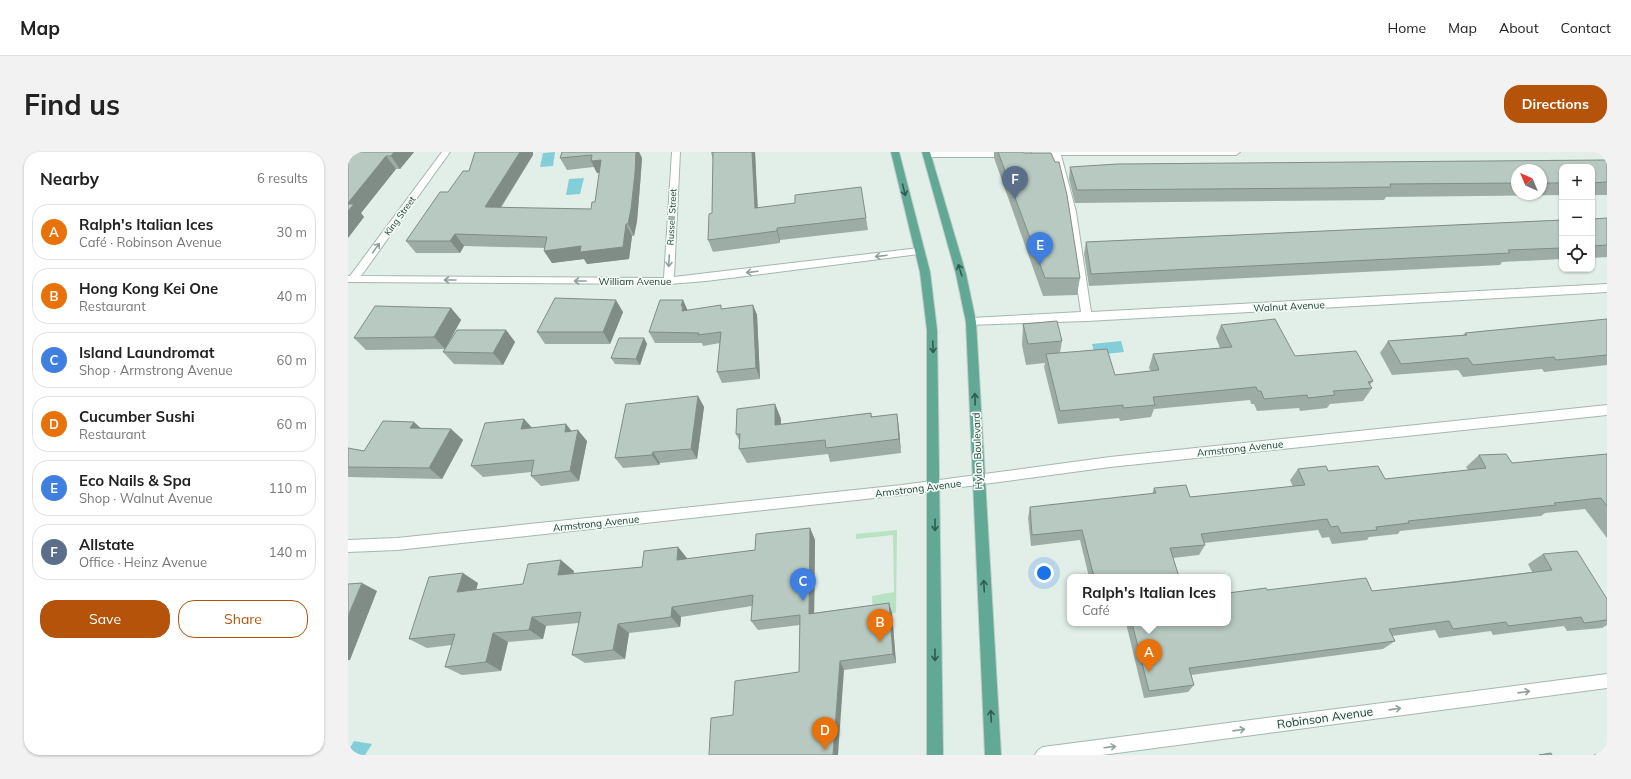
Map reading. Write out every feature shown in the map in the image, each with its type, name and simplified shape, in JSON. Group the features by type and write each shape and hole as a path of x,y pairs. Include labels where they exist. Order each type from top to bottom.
{"main road":[{"path":"895,152 928,289 932,330 935,755"},
{"name":"Hylan Boulevard","path":"926,154 961,274 971,322 993,755"}],"street":[{"name":"King Street","path":"350,279 446,152"},
{"name":"Russell Street","path":"669,281 676,152"},
{"path":"926,154 1236,152"},
{"path":"1056,153 1071,212 1086,316"},
{"name":"William Avenue","path":"350,279 669,281 706,278 919,251"},
{"name":"Walnut Avenue","path":"971,322 1607,288"},
{"name":"Armstrong Avenue","path":"348,546 405,543 934,486 1118,461 1607,410"},
{"name":"Robinson Avenue","path":"1043,755 1607,681"}],"green space":[{"path":"897,530 896,613 873,616 872,596 894,592 893,535 856,539 856,534"}],"water":[{"path":"555,152 553,166 540,167 543,153"},
{"path":"584,178 580,194 566,195 569,179"},
{"path":"1121,341 1124,352 1095,355 1092,344"},
{"path":"354,741 372,744 365,755 348,755 348,751"}],"building":[{"path":"351,152 394,152 391,156 386,156 348,203 348,156"},
{"path":"475,152 520,152 485,207 591,209 592,202 595,202 601,160 591,161 592,155 560,158 562,152 636,152 631,209 628,224 626,224 623,247 580,252 581,246 544,251 547,237 455,234 450,241 406,241 440,192 448,192 463,171 469,171"},
{"path":"713,152 752,152 755,208 795,203 795,195 861,187 866,218 777,228 777,231 708,240 709,214 712,213"},
{"path":"998,152 1051,153 1055,162 1059,162 1067,195 1080,278 1045,278"},
{"path":"1607,160 1607,182 1595,183 1595,164 1559,164 1559,183 1547,183 1547,164 1511,164 1511,183 1390,184 1391,187 1330,188 1077,190 1070,167 1117,164"},
{"path":"348,204 354,204 348,211"},
{"path":"1607,218 1607,245 1595,246 1595,219"},
{"path":"1559,220 1559,248 1508,250 1510,253 1091,274 1086,242"},
{"path":"555,298 616,300 603,332 537,332"},
{"path":"660,300 683,300 681,306 683,306 682,311 721,305 721,309 753,305 756,368 717,372 721,332 698,335 699,333 649,332"},
{"path":"375,306 451,308 434,337 354,338"},
{"path":"1275,319 1295,356 1356,351 1373,381 1368,382 1372,388 1333,391 1335,395 1308,398 1307,395 1264,399 1261,391 1258,391 1256,387 1153,397 1155,405 1123,408 1123,405 1060,411 1046,354 1107,349 1115,375 1159,370 1153,354 1232,347 1221,325"},
{"path":"1607,319 1607,355 1556,360 1554,357 1473,365 1468,358 1401,364 1388,341 1467,335 1465,333"},
{"path":"1057,321 1062,341 1028,344 1023,324"},
{"path":"457,330 506,330 493,353 443,352"},
{"path":"619,338 644,338 636,359 611,358"},
{"path":"698,396 691,449 653,452 652,455 615,458 626,404"},
{"path":"775,404 775,425 871,413 871,417 897,414 899,439 826,448 825,440 739,449 740,434 736,434 737,409"},
{"path":"524,419 521,429 566,424 565,432 578,430 570,471 531,476 534,460 471,466 485,423"},
{"path":"383,421 414,422 410,428 451,429 429,468 348,467 348,448 364,451"},
{"path":"1506,454 1512,463 1607,454 1607,506 1601,498 1554,503 1556,505 1408,521 1409,523 1376,527 1377,530 1341,533 1338,526 1331,527 1327,519 1201,534 1205,545 1170,548 1178,574 1093,574 1082,530 1032,535 1030,507 1156,493 1154,488 1186,485 1190,497 1305,485 1298,469 1326,466 1328,471 1378,466 1385,479 1486,468 1479,455"},
{"path":"810,528 809,614 889,603 893,654 840,661 833,755 709,755 711,718 733,715 735,681 799,672 800,615 751,621 753,595 672,607 671,617 618,624 613,650 572,655 581,612 532,617 529,630 493,633 486,662 445,667 455,634 409,639 429,577 463,573 457,592 523,584 528,564 561,560 558,575 642,567 644,551 678,547 677,560 755,550 756,534"},
{"path":"1577,551 1607,599 1607,620 1584,623 1581,617 1508,626 1506,622 1453,629 1449,621 1389,629 1395,641 1189,668 1194,685 1149,691 1133,626 1231,626 1231,593 1266,588 1267,590 1366,578 1372,591 1552,570 1543,554"},
{"path":"362,583 348,616 348,584"},
{"path":"1551,753 1552,755 1539,755"},
{"path":"1607,753 1607,755 1594,755"}],"place":[{"name":"Allstate","path":"1015,199"},
{"name":"Eco Nails & Spa","path":"1040,265"},
{"name":"Island Laundromat","path":"803,601"},
{"name":"Hong Kong Kei One","path":"880,642"},
{"name":"Ralph's Italian Ices","path":"1149,672"},
{"name":"Cucumber Sushi","path":"825,750"}]}
